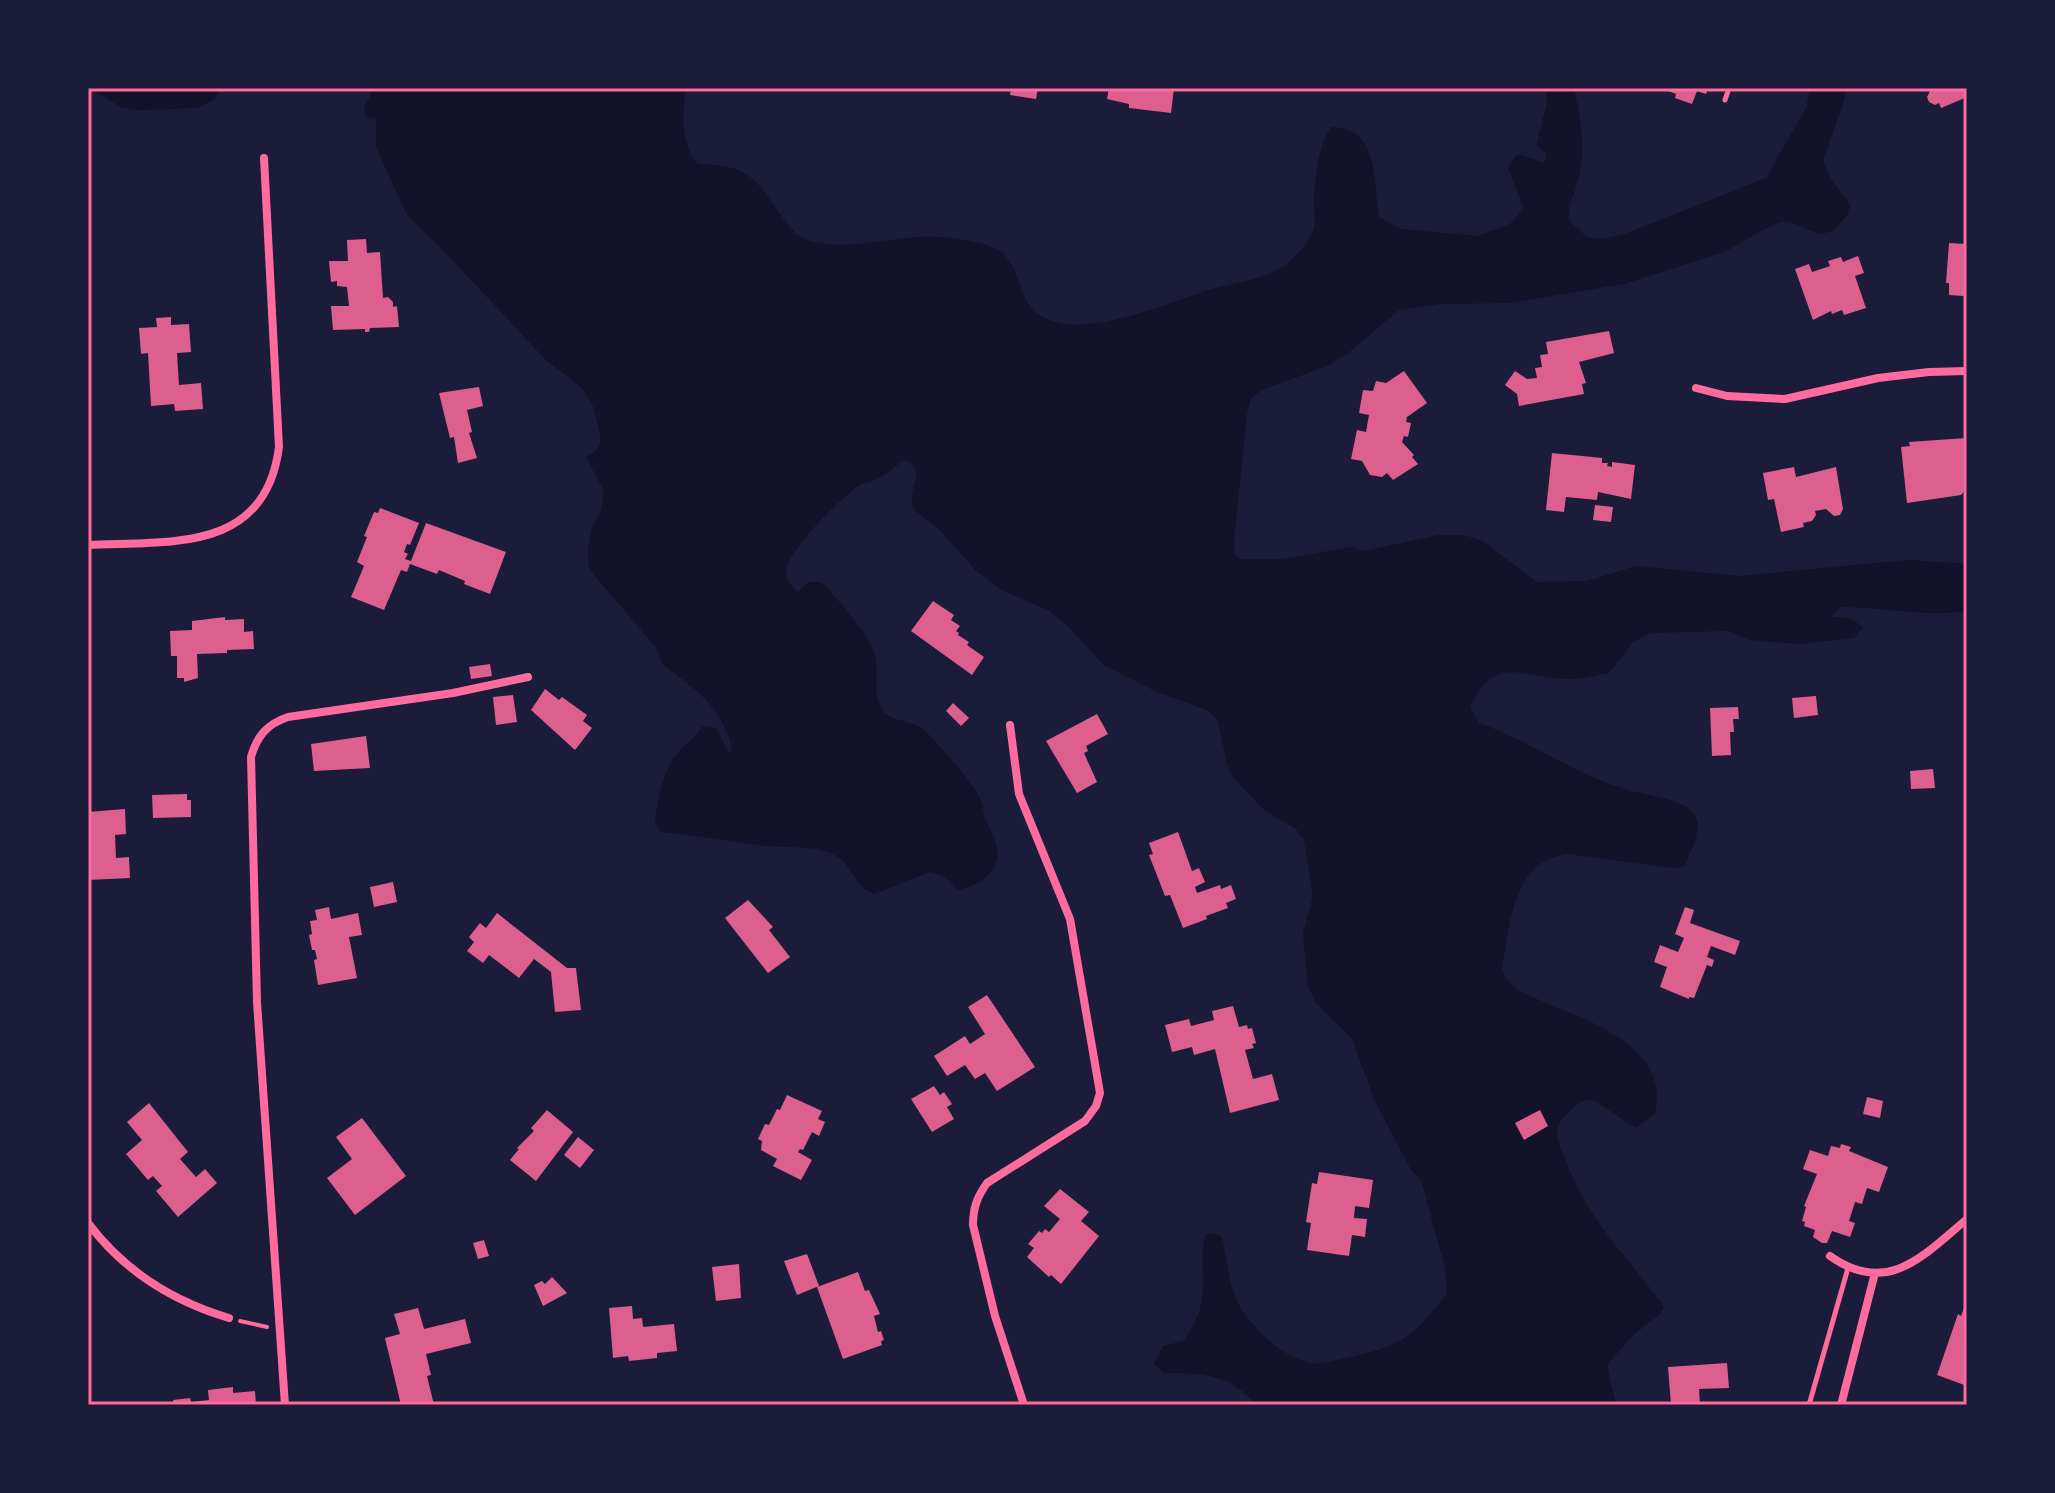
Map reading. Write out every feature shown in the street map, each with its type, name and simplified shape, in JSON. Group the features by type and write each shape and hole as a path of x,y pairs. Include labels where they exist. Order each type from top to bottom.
{"street":[{"path":"88,545 196,540 221,532 251,511 272,477 279,447 264,158"},
{"path":"1696,388 1727,396 1785,399 1878,378 1967,371"},
{"path":"285,1405 257,1002 251,757 255,742 264,730 288,717 453,693 528,677"},
{"path":"1010,725 1019,794 1070,919 1100,1093 1096,1106 1085,1121 987,1183 978,1195 973,1210 973,1225 995,1316 1024,1405"},
{"path":"1830,1256 1848,1268 1875,1273 1900,1269 1917,1261 1967,1219"},
{"path":"88,1223 120,1260 150,1283 182,1301 229,1318"},
{"path":"1841,1405 1875,1273"}],"lane":[{"path":"1725,100 1729,88"},
{"path":"1809,1405 1848,1268"}],"path":[{"path":"229,1318 281,1330"}],"shaded area":[{"path":"90,88 221,88 214,100 197,108 139,110 121,107"},
{"path":"371,88 686,88 684,128 692,157 698,164 730,168 750,176 790,227 802,237 832,244 949,238 995,248 1012,266 1033,309 1043,317 1061,323 1081,325 1127,317 1253,279 1273,272 1291,260 1313,231 1318,162 1323,142 1332,127 1348,130 1359,137 1366,147 1374,173 1379,217 1401,229 1478,236 1510,224 1524,208 1508,169 1515,156 1522,155 1544,163 1547,154 1536,145 1547,103 1546,88 1574,88 1582,150 1569,221 1587,237 1601,239 1622,235 1766,178 1806,108 1810,88 1845,88 1845,98 1823,161 1830,177 1850,205 1848,214 1833,231 1820,234 1788,221 1774,224 1724,252 1624,284 1508,303 1439,304 1399,310 1347,354 1327,366 1262,390 1251,398 1247,413 1234,539 1235,554 1239,559 1283,559 1351,547 1363,551 1439,535 1464,535 1483,541 1537,582 1587,581 1636,566 1739,576 1909,560 1967,564 1967,611 1935,613 1840,607 1832,617 1850,618 1863,627 1854,638 1800,644 1749,640 1728,631 1651,633 1633,642 1609,673 1572,679 1513,672 1501,674 1490,679 1479,690 1470,707 1479,723 1611,785 1682,804 1697,820 1695,840 1685,866 1673,868 1567,854 1549,859 1535,869 1524,882 1517,898 1502,970 1521,992 1589,1021 1626,1043 1652,1073 1657,1092 1655,1114 1636,1127 1588,1100 1572,1109 1560,1122 1557,1131 1573,1179 1595,1218 1664,1307 1660,1314 1632,1336 1607,1365 1616,1405 1257,1405 1226,1381 1203,1375 1164,1373 1154,1364 1163,1346 1184,1341 1198,1316 1203,1291 1206,1234 1215,1233 1222,1237 1235,1296 1250,1321 1280,1349 1310,1363 1324,1363 1378,1350 1403,1339 1424,1322 1447,1293 1445,1267 1421,1180 1411,1170 1374,1099 1352,1039 1317,1004 1308,987 1303,933 1313,896 1304,840 1296,829 1264,810 1234,778 1227,765 1218,721 1209,711 1155,691 1104,665 1065,623 1049,611 1002,590 976,571 938,528 914,510 912,498 916,470 904,460 880,477 860,485 829,512 796,550 786,571 787,578 798,592 808,582 820,582 828,588 870,643 876,659 877,697 883,711 927,733 976,792 997,849 997,861 991,872 974,885 959,891 944,876 930,872 874,894 860,884 844,862 822,850 661,832 655,822 658,803 662,784 675,757 703,726 716,728 729,753 732,752 729,737 707,701 662,664 658,650 589,569 588,547 604,491 586,457 597,450 601,440 594,408 583,389 546,360 407,215 376,147 376,118 366,117 364,105 370,98"}],"building":[{"path":"1011,88 1038,88 1036,99 1010,95"},
{"path":"1109,88 1174,88 1171,113 1129,108 1129,104 1107,99"},
{"path":"1660,88 1708,88 1706,94 1697,91 1692,104"},
{"path":"1936,88 1967,88 1967,97 1941,108 1939,103 1929,102 1927,97"},
{"path":"366,239 367,253 380,252 383,298 388,297 393,307 397,306 399,327 370,328 369,332 365,329 333,330 331,306 349,306 347,287 337,286 337,281 331,282 329,261 348,261 347,240"},
{"path":"1949,243 1967,244 1967,300 1964,296 1949,295 1949,283 1946,283"},
{"path":"1858,256 1864,273 1855,276 1866,308 1844,315 1842,310 1832,314 1831,311 1813,320 1795,269 1809,264 1812,272 1830,266 1828,261 1841,257 1843,262"},
{"path":"171,317 171,325 189,324 191,352 177,353 179,385 201,383 203,409 175,411 174,404 151,406 148,353 141,354 139,328 157,327 156,318"},
{"path":"1609,331 1614,353 1579,362 1586,383 1582,384 1584,394 1519,406 1517,394 1505,385 1515,371 1527,379 1537,378 1535,368 1542,367 1540,355 1548,354 1546,342"},
{"path":"1404,371 1427,403 1407,417 1406,422 1411,423 1408,437 1404,436 1402,442 1418,464 1393,480 1387,473 1382,477 1370,475 1362,461 1351,459 1357,430 1366,432 1369,415 1359,413 1363,390 1373,391 1376,381 1386,383"},
{"path":"479,387 483,406 467,410 472,432 469,433 477,458 458,463 454,437 450,438 439,393"},
{"path":"1966,438 1967,488 1961,495 1907,503 1901,447 1910,446 1909,442"},
{"path":"1552,453 1602,458 1602,463 1612,467 1612,462 1635,465 1631,499 1598,492 1597,500 1566,497 1564,512 1546,510"},
{"path":"1794,467 1796,477 1836,467 1843,509 1840,515 1834,516 1826,509 1815,511 1812,521 1803,523 1804,527 1781,532 1774,499 1768,500 1763,473"},
{"path":"1595,505 1613,507 1611,522 1593,520"},
{"path":"380,508 419,523 410,545 407,544 405,559 411,561 426,523 506,552 490,594 439,570 437,574 410,564 407,572 401,570 384,610 351,597 364,566 357,562 367,537 364,536 374,512 378,513"},
{"path":"933,601 954,615 951,620 960,626 956,631 958,635 984,657 972,675 911,631"},
{"path":"225,617 225,620 244,619 244,632 253,631 254,649 197,654 198,678 184,682 184,678 177,678 177,656 171,656 170,631 192,630 192,621"},
{"path":"490,664 492,676 471,679 469,667"},
{"path":"545,689 587,715 583,721 592,728 575,750 531,710"},
{"path":"513,695 517,722 496,725 493,697"},
{"path":"1816,696 1818,715 1794,718 1792,698"},
{"path":"953,703 969,718 961,726 946,711"},
{"path":"1738,707 1739,719 1733,719 1734,732 1730,732 1731,755 1712,756 1710,708"},
{"path":"1097,714 1108,734 1086,746 1088,751 1084,753 1097,782 1077,793 1046,741"},
{"path":"366,736 370,768 314,771 311,744"},
{"path":"1933,769 1935,788 1911,789 1910,771"},
{"path":"187,794 187,800 191,800 191,817 153,818 152,795"},
{"path":"125,809 126,834 115,835 116,858 129,857 130,878 88,880 88,812"},
{"path":"1178,832 1192,871 1199,868 1205,882 1195,887 1197,893 1220,885 1221,889 1231,885 1236,899 1226,903 1228,908 1183,928 1170,895 1165,896 1149,855 1153,854 1149,843"},
{"path":"393,882 397,902 374,907 370,887"},
{"path":"748,900 773,927 769,930 790,957 768,973 725,918"},
{"path":"329,907 331,919 358,913 362,935 349,937 357,978 318,985 314,960 317,959 309,935 312,934 310,921 317,920 315,910"},
{"path":"1685,907 1694,910 1690,923 1740,941 1735,955 1711,946 1707,957 1714,960 1712,967 1707,965 1694,998 1689,999 1660,987 1667,967 1654,962 1660,945 1678,952 1684,938 1675,934"},
{"path":"497,913 567,968 576,968 581,1010 555,1012 551,972 534,959 519,978 489,955 483,963 467,951 474,942 469,937 480,923 486,928"},
{"path":"987,995 1035,1067 997,1091 985,1073 975,1079 965,1065 947,1076 934,1056 965,1036 970,1044 985,1034 968,1007"},
{"path":"1233,1006 1239,1027 1247,1025 1248,1029 1252,1028 1256,1043 1252,1044 1254,1048 1245,1050 1253,1079 1272,1074 1279,1100 1230,1113 1215,1049 1194,1055 1192,1047 1172,1052 1165,1025 1189,1019 1191,1026 1214,1020 1212,1011"},
{"path":"934,1086 940,1095 944,1092 952,1104 947,1107 954,1119 932,1132 911,1099"},
{"path":"787,1095 822,1111 818,1119 825,1122 819,1136 812,1132 803,1150 798,1152 812,1160 801,1180 773,1166 777,1159 761,1150 762,1141 758,1139 765,1124 769,1125 777,1109 780,1110"},
{"path":"1867,1097 1883,1101 1880,1118 1863,1114"},
{"path":"149,1103 188,1152 180,1159 196,1177 205,1169 217,1183 178,1217 156,1191 162,1186 153,1176 148,1180 126,1154 142,1140 127,1122"},
{"path":"547,1110 573,1132 536,1181 510,1160"},
{"path":"1540,1110 1548,1126 1524,1140 1515,1123"},
{"path":"362,1118 406,1176 355,1215 327,1178 352,1159 336,1137"},
{"path":"578,1137 594,1150 580,1168 564,1155"},
{"path":"1841,1144 1851,1147 1849,1151 1888,1167 1879,1192 1867,1188 1862,1204 1855,1202 1849,1221 1855,1223 1850,1237 1832,1231 1827,1243 1822,1243 1813,1237 1815,1230 1804,1226 1805,1222 1802,1221 1804,1206 1817,1174 1803,1169 1810,1150 1828,1156 1831,1146 1840,1148"},
{"path":"1319,1172 1373,1180 1369,1208 1355,1206 1354,1218 1367,1219 1365,1237 1352,1235 1349,1256 1307,1250 1311,1223 1306,1222 1312,1183 1317,1184"},
{"path":"1060,1189 1089,1212 1081,1221 1099,1236 1061,1284 1027,1257 1034,1248 1028,1244 1039,1231 1042,1233 1045,1229 1049,1232 1060,1219 1044,1206"},
{"path":"484,1240 489,1256 478,1259 473,1243"},
{"path":"807,1254 819,1286 797,1295 784,1261"},
{"path":"739,1264 741,1298 716,1301 712,1267"},
{"path":"858,1272 865,1291 869,1290 880,1314 874,1316 878,1332 881,1331 884,1340 881,1341 882,1345 843,1359 817,1287"},
{"path":"552,1277 567,1293 543,1306 534,1285 542,1281 545,1284"},
{"path":"1967,1300 1967,1386 1937,1375 1958,1314 1961,1316"},
{"path":"632,1306 633,1319 642,1318 643,1327 674,1324 677,1351 657,1353 657,1358 629,1361 628,1356 613,1358 609,1308"},
{"path":"418,1308 424,1329 465,1319 471,1343 426,1354 431,1375 427,1376 434,1405 401,1405 385,1338 400,1334 394,1314"},
{"path":"1727,1363 1729,1388 1699,1389 1700,1405 1671,1405 1668,1367"},
{"path":"233,1387 233,1393 255,1391 256,1405 174,1405 173,1400 209,1400 208,1390"}]}
